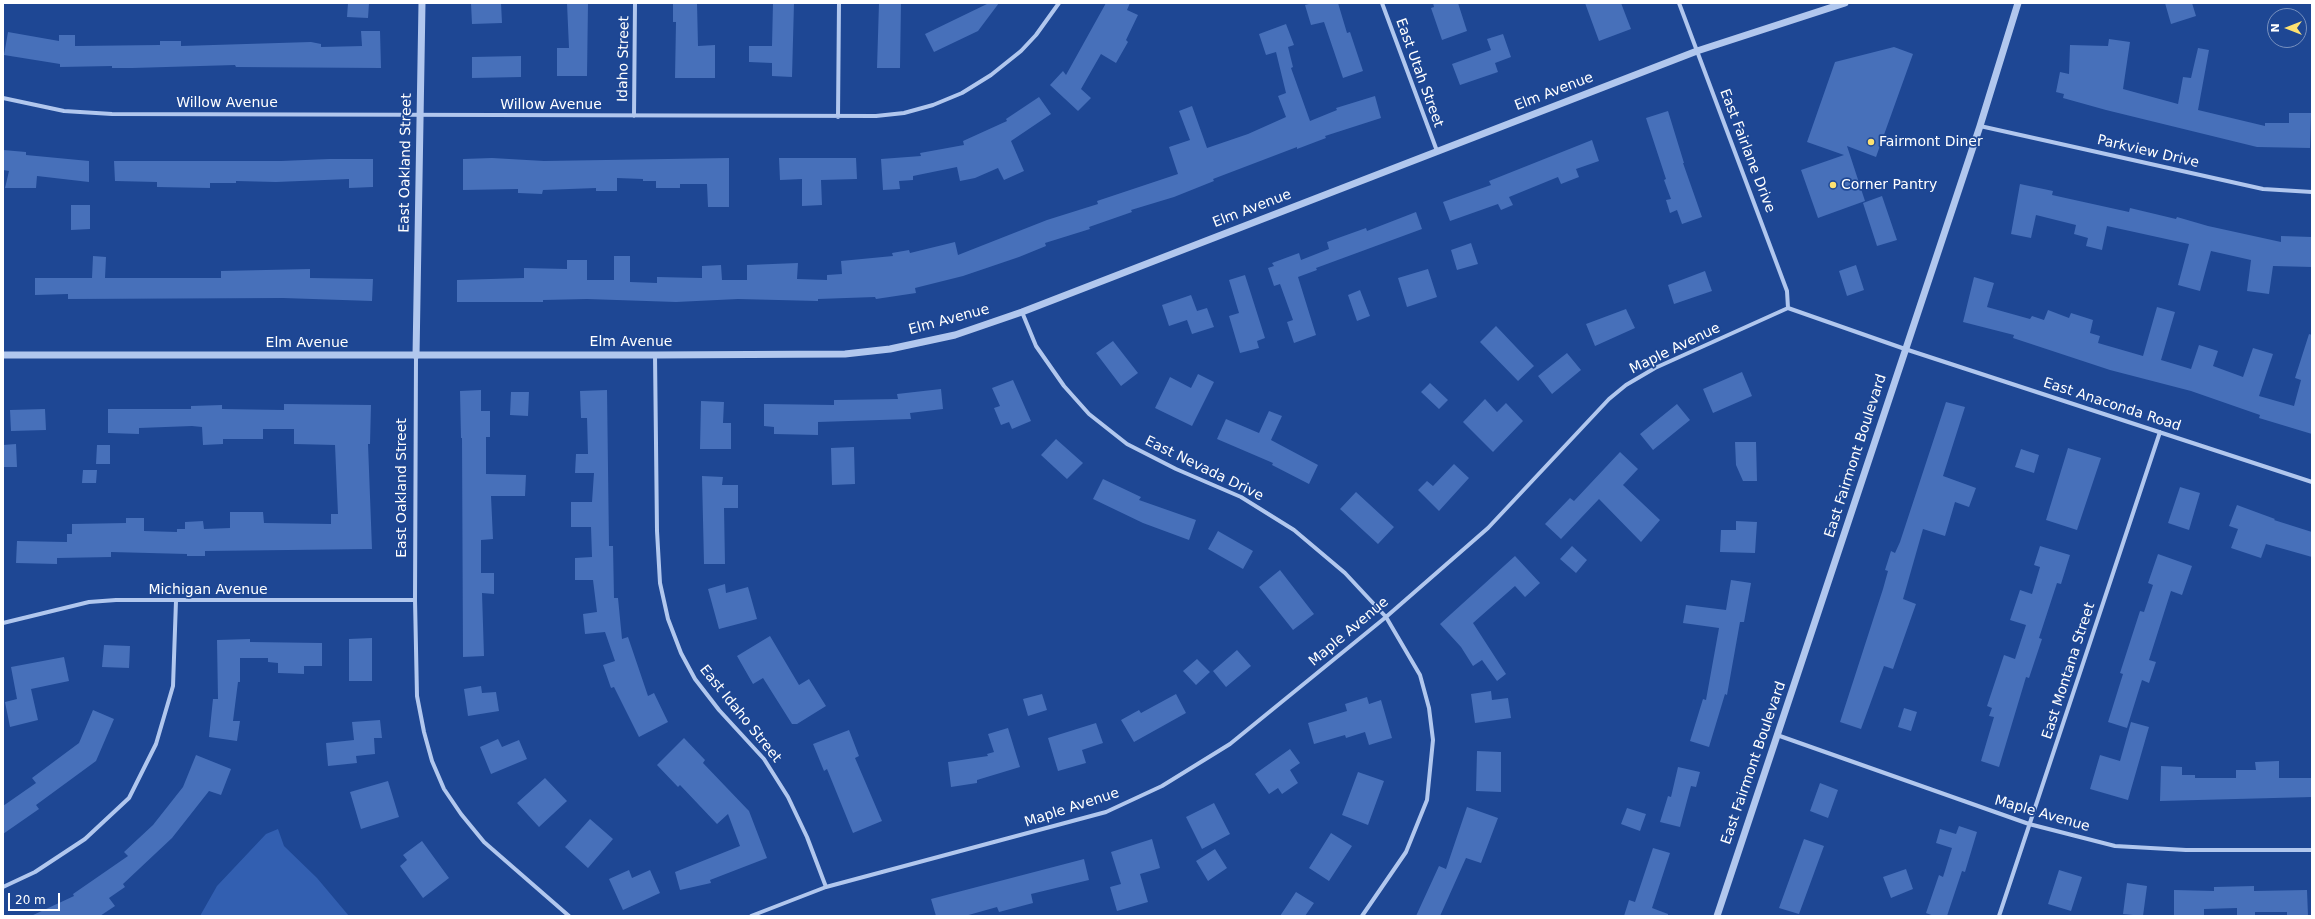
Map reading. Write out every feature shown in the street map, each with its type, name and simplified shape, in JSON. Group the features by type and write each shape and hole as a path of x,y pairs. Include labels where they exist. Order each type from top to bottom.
{"street":[{"name":"East Oakland Street","path":"422,3 416,356 415,600 417,696 424,732 432,761 444,789 484,842 569,916"},
{"name":"Idaho Street","path":"634,116 635,3"},
{"path":"838,117 839,3"},
{"name":"Willow Avenue","path":"3,98 64,111 112,114 838,117 904,113 933,105 962,93 991,75 1021,51 1036,35 1059,3"},
{"name":"East Utah Street","path":"1382,3 1437,151"},
{"name":"East Fairlane Drive","path":"1679,3 1787,291 1788,308"},
{"name":"Elm Avenue","path":"3,355 416,356 845,354 883,350 954,335 1022,312 1697,51 1845,3"},
{"name":"East Fairmont Boulevard","path":"1717,916 1980,126 2018,3"},
{"name":"Parkview Drive","path":"1980,126 2263,189 2312,192"},
{"path":"1788,308 1905,349"},
{"name":"Maple Avenue","path":"751,916 826,887 1106,812 1162,786 1230,744 1386,617 1488,528 1609,399 1626,385 1655,368 1788,308"},
{"name":"East Nevada Drive","path":"1022,312 1036,346 1064,386 1094,418 1128,444 1176,469 1241,497 1294,530 1345,573 1386,617 1420,675 1429,708 1433,740 1427,800 1406,852 1362,916"},
{"name":"East Anaconda Road","path":"1905,349 2312,482"},
{"name":"East Idaho Street","path":"655,355 657,531 660,583 668,619 681,653 695,679 719,710 764,758 788,797 807,837 826,887"},
{"name":"East Montana Street","path":"1999,916 2160,432"},
{"name":"Michigan Avenue","path":"3,623 89,602 116,600 415,600"},
{"path":"3,887 35,872 86,839 129,798 156,744 173,686 176,601"},
{"name":"Maple Avenue","path":"1778,735 2029,824 2115,846 2143,849 2312,850"}],"shaded area":[{"path":"278,829 284,846 317,878 349,916 200,916 217,886 266,834"}],"building":[{"path":"348,3 369,3 368,18 347,17"},
{"path":"471,3 501,3 502,23 472,24"},
{"path":"567,3 588,3 587,76 557,76 557,48 569,48"},
{"path":"673,3 697,3 698,46 715,45 715,78 675,78 676,22 673,22"},
{"path":"773,3 794,3 792,77 772,76 772,63 749,62 749,46 772,46"},
{"path":"879,3 901,3 900,68 877,68"},
{"path":"989,3 999,3 978,31 934,52 925,34"},
{"path":"1106,3 1130,3 1127,10 1138,15 1126,40 1128,42 1116,63 1101,54 1081,89 1091,98 1078,111 1050,85 1063,71 1066,75"},
{"path":"1313,3 1338,3 1347,33 1350,32 1363,71 1343,78 1324,22 1311,25 1305,5"},
{"path":"1433,3 1458,3 1467,31 1442,40 1431,8 1434,7"},
{"path":"1585,3 1621,3 1631,29 1599,41"},
{"path":"2165,3 2192,3 2196,16 2171,24"},
{"path":"1286,24 1294,45 1288,47 1293,67 1291,68 1310,121 1337,110 1336,108 1375,96 1381,118 1325,136 1326,138 1297,149 1297,147 1213,179 1214,181 1174,197 1131,210 1132,212 1089,227 1090,229 1045,243 1046,246 1019,257 963,276 915,288 916,293 876,299 875,297 818,299 818,301 738,299 676,302 587,299 543,300 543,302 457,302 457,280 524,278 524,268 567,269 567,260 587,260 587,280 614,280 614,256 630,256 630,282 657,283 657,277 702,278 702,266 721,265 722,280 747,280 747,265 798,263 797,279 827,280 827,275 842,274 841,261 893,256 892,253 909,250 910,253 955,242 958,255 1047,220 1098,204 1097,201 1178,174 1169,147 1190,140 1179,111 1192,106 1207,148 1248,134 1286,117 1278,96 1286,93 1276,52 1266,55 1259,34"},
{"path":"361,31 380,31 381,68 236,67 235,65 132,68 112,68 112,66 60,67 60,64 4,55 8,32 59,41 59,35 75,35 75,46 160,45 160,41 181,41 181,46 311,42 321,44 321,47 362,46"},
{"path":"1503,34 1511,57 1495,63 1498,72 1460,85 1452,64 1491,50 1487,39"},
{"path":"2109,39 2130,42 2123,89 2178,104 2183,77 2191,78 2198,48 2209,50 2198,110 2265,126 2265,123 2289,123 2289,113 2311,113 2310,148 2257,147 2106,110 2063,98 2064,94 2056,92 2060,72 2069,74 2070,45 2108,46"},
{"path":"1894,47 1913,54 1876,157 1847,146 1865,201 1818,218 1801,170 1844,155 1807,142 1835,62"},
{"path":"521,56 521,77 472,78 472,57"},
{"path":"1039,97 1051,114 1011,141 1024,171 1004,180 998,168 975,178 960,181 957,167 913,176 913,180 899,181 900,189 883,190 881,159 921,156 920,153 964,145 963,141 1007,121 1006,119"},
{"path":"1668,111 1683,163 1702,217 1682,224 1677,210 1670,213 1666,200 1671,199 1664,180 1666,179 1646,118"},
{"path":"1592,140 1599,161 1576,169 1579,177 1561,184 1558,177 1509,197 1513,205 1501,210 1498,204 1450,221 1443,202 1491,185 1489,181"},
{"path":"3,150 26,152 26,155 89,161 89,182 37,176 36,188 5,188 9,171 3,170"},
{"path":"492,158 544,161 729,158 729,207 708,207 707,184 680,184 680,188 656,188 656,181 643,181 643,179 617,178 617,191 596,191 596,188 543,190 542,194 518,193 518,189 463,190 463,159"},
{"path":"779,158 856,158 857,179 821,180 822,205 802,206 802,179 780,180"},
{"path":"373,159 373,187 349,188 349,179 276,182 236,181 236,183 210,183 210,188 157,187 157,182 115,181 114,161 281,161"},
{"path":"2020,184 2053,191 2052,195 2129,212 2130,208 2176,219 2177,217 2208,226 2281,242 2281,236 2312,237 2312,267 2273,266 2269,294 2247,291 2251,260 2211,251 2200,291 2178,285 2189,244 2107,226 2102,250 2086,246 2088,238 2074,234 2076,225 2036,215 2031,238 2011,234"},
{"path":"1882,196 1897,240 1877,246 1863,203"},
{"path":"71,205 90,205 90,229 71,230"},
{"path":"1416,212 1422,229 1316,268 1317,270 1298,277 1316,335 1294,343 1287,322 1293,320 1280,284 1274,286 1268,268 1274,266 1272,263 1299,253 1301,260 1329,249 1327,242 1366,228 1367,231"},
{"path":"1471,243 1478,264 1457,270 1451,250"},
{"path":"93,256 106,257 105,278 221,278 221,271 310,269 310,278 373,279 372,301 283,298 68,299 68,294 35,295 35,278 92,278"},
{"path":"1856,265 1864,290 1847,296 1839,271"},
{"path":"1428,269 1437,297 1407,307 1398,278"},
{"path":"1705,271 1712,291 1674,304 1668,285"},
{"path":"1245,275 1265,338 1257,341 1259,348 1240,353 1229,316 1239,313 1229,280"},
{"path":"1974,277 1994,283 1987,307 2030,319 2032,316 2044,320 2048,310 2069,318 2071,313 2093,320 2090,333 2100,336 2098,343 2143,356 2157,307 2175,312 2161,360 2191,369 2199,345 2218,351 2213,366 2243,377 2253,348 2273,354 2259,396 2294,406 2301,380 2295,378 2309,334 2312,335 2312,434 2259,418 2260,415 2191,391 2110,370 2013,338 2014,335 1963,322"},
{"path":"1360,290 1370,316 1357,321 1348,295"},
{"path":"1191,295 1197,311 1207,308 1214,327 1192,334 1187,320 1169,326 1162,305"},
{"path":"1626,309 1635,328 1595,346 1586,324"},
{"path":"1496,326 1534,366 1518,381 1480,342"},
{"path":"1113,341 1138,373 1121,386 1096,353"},
{"path":"1567,353 1581,370 1552,394 1538,376"},
{"path":"1742,372 1752,396 1713,413 1703,389"},
{"path":"1198,374 1214,382 1192,426 1155,408 1170,377 1191,388"},
{"path":"1013,380 1031,421 1012,429 1009,422 1001,425 994,408 1000,406 992,388"},
{"path":"1430,383 1448,400 1439,409 1421,392"},
{"path":"941,389 943,409 910,413 911,419 818,422 818,435 774,434 774,427 764,426 764,404 834,405 834,400 898,399 897,394"},
{"path":"481,390 481,411 490,411 490,437 486,437 486,474 526,475 525,496 491,496 493,539 481,540 481,573 494,573 494,594 482,593 484,656 463,657 462,438 460,391"},
{"path":"607,390 609,546 613,546 614,598 618,598 622,639 628,637 648,696 654,693 668,722 639,737 614,687 611,688 603,665 615,661 605,632 585,634 583,614 597,612 593,580 575,580 575,558 592,557 591,527 571,527 571,502 592,502 594,473 575,473 576,454 588,454 587,418 581,418 580,391"},
{"path":"511,392 529,392 528,416 510,415"},
{"path":"1485,399 1497,412 1506,403 1523,421 1493,452 1463,422"},
{"path":"701,401 724,402 723,423 731,423 731,449 700,449"},
{"path":"1946,402 1965,407 1943,476 1976,488 1969,507 1955,502 1945,536 1923,529 1903,599 1916,604 1893,669 1884,666 1861,729 1840,722 1883,589 1888,571 1885,570 1891,551 1895,553 1900,542"},
{"path":"284,404 371,405 370,444 368,444 372,549 205,551 205,556 187,556 187,554 111,552 111,557 57,558 57,564 16,563 17,541 67,542 67,534 72,534 72,524 126,523 126,518 144,518 144,531 177,532 177,529 185,529 185,522 203,521 204,529 230,528 230,512 263,512 264,523 331,524 331,514 338,514 335,445 294,444 294,429 263,429 263,439 223,439 223,444 203,445 202,427 139,428 139,434 108,433 108,409 191,409 191,406 222,405 222,409 284,410"},
{"path":"1677,404 1690,420 1653,450 1640,434"},
{"path":"45,409 46,430 11,431 10,410"},
{"path":"1269,411 1282,416 1271,440 1318,465 1309,484 1272,465 1273,463 1217,439 1226,419 1259,433"},
{"path":"1056,439 1083,463 1067,479 1041,455"},
{"path":"1735,442 1756,442 1757,481 1743,481 1736,465"},
{"path":"16,444 17,467 4,467 3,445"},
{"path":"97,445 110,445 110,464 96,464"},
{"path":"854,447 855,484 832,485 831,448"},
{"path":"2068,448 2101,458 2077,530 2046,520"},
{"path":"2021,449 2039,455 2034,473 2015,467"},
{"path":"1620,452 1638,469 1623,485 1660,520 1641,542 1599,499 1561,539 1545,524 1570,498 1574,501"},
{"path":"1454,464 1469,478 1439,511 1418,490 1427,481 1433,486"},
{"path":"83,470 97,470 96,483 82,483"},
{"path":"702,476 723,477 722,485 738,485 738,508 724,508 725,564 704,564"},
{"path":"1103,479 1141,497 1139,500 1196,520 1189,540 1143,523 1093,499"},
{"path":"2180,487 2200,493 2189,530 2168,523"},
{"path":"1356,492 1394,527 1378,544 1340,509"},
{"path":"2237,505 2275,519 2274,520 2312,532 2312,557 2266,544 2261,558 2231,548 2238,529 2229,526"},
{"path":"1736,521 1757,522 1755,553 1720,552 1721,530 1736,530"},
{"path":"1218,531 1253,551 1243,569 1208,549"},
{"path":"1572,546 1587,560 1576,573 1560,559"},
{"path":"2040,546 2070,555 2061,584 2057,583 2039,638 2042,639 2029,678 2026,677 1999,767 1981,761 1994,717 1989,716 1992,708 1987,706 2004,655 2015,659 2026,625 2010,620 2020,590 2032,594 2040,567 2034,565"},
{"path":"2158,554 2192,566 2182,595 2171,591 2149,660 2156,662 2149,683 2142,680 2127,728 2108,722 2123,674 2120,673 2140,611 2144,612 2153,585 2148,583"},
{"path":"1515,556 1540,583 1525,597 1515,586 1473,623 1506,674 1497,681 1482,660 1473,666 1461,647 1440,624"},
{"path":"1280,570 1314,614 1293,630 1259,587"},
{"path":"1731,580 1751,583 1744,622 1740,622 1727,695 1725,694 1709,747 1690,741 1703,699 1706,700 1719,628 1683,623 1686,605 1726,610"},
{"path":"725,584 726,593 748,587 757,619 719,629 708,589"},
{"path":"770,636 799,685 809,679 826,706 797,724 792,724 763,678 753,684 737,656"},
{"path":"372,638 372,681 349,681 349,639"},
{"path":"250,639 250,642 322,643 322,666 304,666 304,674 278,673 278,663 268,662 268,658 240,658 240,682 238,682 233,721 240,721 237,741 209,737 213,699 218,699 217,640"},
{"path":"104,645 130,646 129,668 102,667"},
{"path":"1237,650 1251,666 1226,687 1213,671"},
{"path":"64,657 69,681 31,689 38,720 10,727 5,702 17,699 11,667"},
{"path":"1197,659 1210,672 1196,685 1183,671"},
{"path":"481,686 482,693 496,692 499,711 468,716 464,689"},
{"path":"1491,691 1492,700 1508,698 1511,718 1475,723 1471,694"},
{"path":"1042,694 1047,710 1028,716 1023,699"},
{"path":"1176,694 1186,713 1134,742 1121,720 1139,710 1141,713"},
{"path":"1367,697 1369,704 1381,700 1392,738 1369,745 1365,732 1346,738 1345,735 1314,744 1308,723 1347,711 1345,704"},
{"path":"1904,708 1917,712 1911,731 1898,727"},
{"path":"93,710 114,719 96,761 36,805 39,809 3,834 3,806 36,783 32,778 79,743"},
{"path":"380,720 382,738 374,738 375,754 356,756 357,763 328,766 326,743 354,740 352,722"},
{"path":"2131,722 2149,727 2128,800 2090,789 2100,755 2120,761"},
{"path":"1096,723 1103,743 1082,750 1086,763 1058,771 1048,738"},
{"path":"1008,728 1020,767 977,780 977,783 951,787 948,762 988,756 987,754 994,752 988,734"},
{"path":"849,730 859,756 855,758 882,821 853,833 827,769 824,771 813,744"},
{"path":"684,738 705,760 703,763 749,811 767,858 710,880 711,883 680,890 675,872 740,846 728,814 717,824 680,785 678,787 657,765"},
{"path":"498,739 502,747 519,740 527,759 491,774 480,747"},
{"path":"1290,749 1300,763 1290,770 1298,783 1282,794 1278,788 1269,794 1255,774"},
{"path":"1477,751 1501,752 1501,792 1476,791"},
{"path":"196,755 231,769 221,795 209,791 172,838 123,884 125,887 109,898 115,906 100,916 31,916 74,896 73,894 128,856 124,852 153,825 183,787"},
{"path":"2279,761 2279,778 2312,778 2312,797 2160,801 2161,766 2182,767 2182,775 2195,775 2195,778 2236,778 2236,770 2256,770 2255,762"},
{"path":"1678,767 1700,772 1696,787 1691,786 1680,827 1660,822 1668,796 1671,797"},
{"path":"1358,772 1384,781 1368,825 1342,815"},
{"path":"545,778 567,801 539,827 517,803"},
{"path":"388,781 399,817 361,829 350,792"},
{"path":"1820,783 1838,790 1828,818 1810,811"},
{"path":"1214,803 1230,834 1202,849 1186,817"},
{"path":"1467,807 1498,818 1481,863 1466,858 1440,916 1416,916 1439,866 1446,869"},
{"path":"1627,808 1646,814 1640,831 1621,824"},
{"path":"590,819 613,839 588,868 565,847"},
{"path":"1959,826 1977,832 1965,872 1962,871 1947,916 1934,916 1926,913 1939,875 1943,877 1952,848 1936,843 1940,829 1956,834"},
{"path":"1331,833 1352,846 1329,881 1309,868"},
{"path":"1152,839 1160,868 1140,874 1148,902 1117,911 1110,887 1121,884 1111,852"},
{"path":"1804,839 1824,846 1799,914 1779,908"},
{"path":"422,841 449,878 423,898 400,866 407,860 403,855"},
{"path":"1653,848 1670,853 1652,908 1668,914 1668,916 1624,916 1629,900 1635,902"},
{"path":"1215,849 1227,868 1208,881 1196,861"},
{"path":"1084,859 1089,880 1031,894 1033,903 999,912 997,907 965,916 936,916 931,899"},
{"path":"1906,869 1913,889 1891,898 1883,877"},
{"path":"629,870 632,878 650,870 660,893 623,910 609,879"},
{"path":"2059,870 2082,877 2071,911 2048,904"},
{"path":"2127,883 2147,886 2143,916 2123,914"},
{"path":"2254,886 2254,891 2307,890 2308,916 2287,916 2287,912 2255,912 2255,916 2237,916 2237,908 2204,909 2204,916 2174,916 2174,890 2214,891 2214,887"},
{"path":"1296,892 1314,903 1305,916 1280,916"}],"place":[{"name":"Fairmont Diner","path":"1871,142"},
{"name":"Corner Pantry","path":"1833,185"}]}
